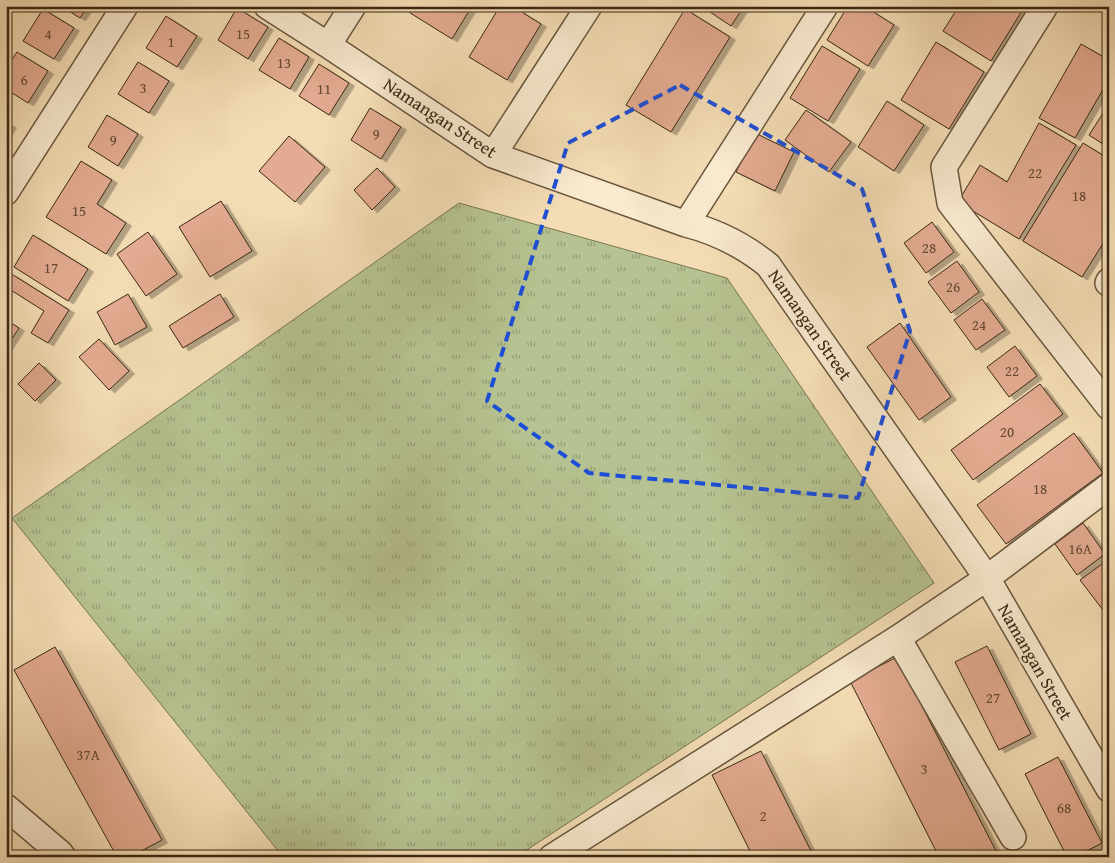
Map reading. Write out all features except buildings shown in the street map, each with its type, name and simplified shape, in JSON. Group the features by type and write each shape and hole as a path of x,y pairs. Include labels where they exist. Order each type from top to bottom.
{"street":[{"path":"6,192 126,6"},
{"name":"Namangan Street","path":"266,6 493,155 686,224 707,229 729,238 750,250 768,265 987,578 1109,789"},
{"path":"328,45 353,6"},
{"path":"493,155 588,6"},
{"path":"686,224 825,6"},
{"path":"1045,6 944,167 950,203 1109,407"},
{"path":"552,857 898,638 987,578 1109,486"},
{"path":"898,638 1013,837"},
{"path":"6,807 60,855"}],"highlighted area":[{"path":"680,85 862,189 910,331 858,498 589,473 487,401 568,143"}],"green space":[{"path":"459,203 727,278 934,583 516,857 283,857 12,518"}]}
